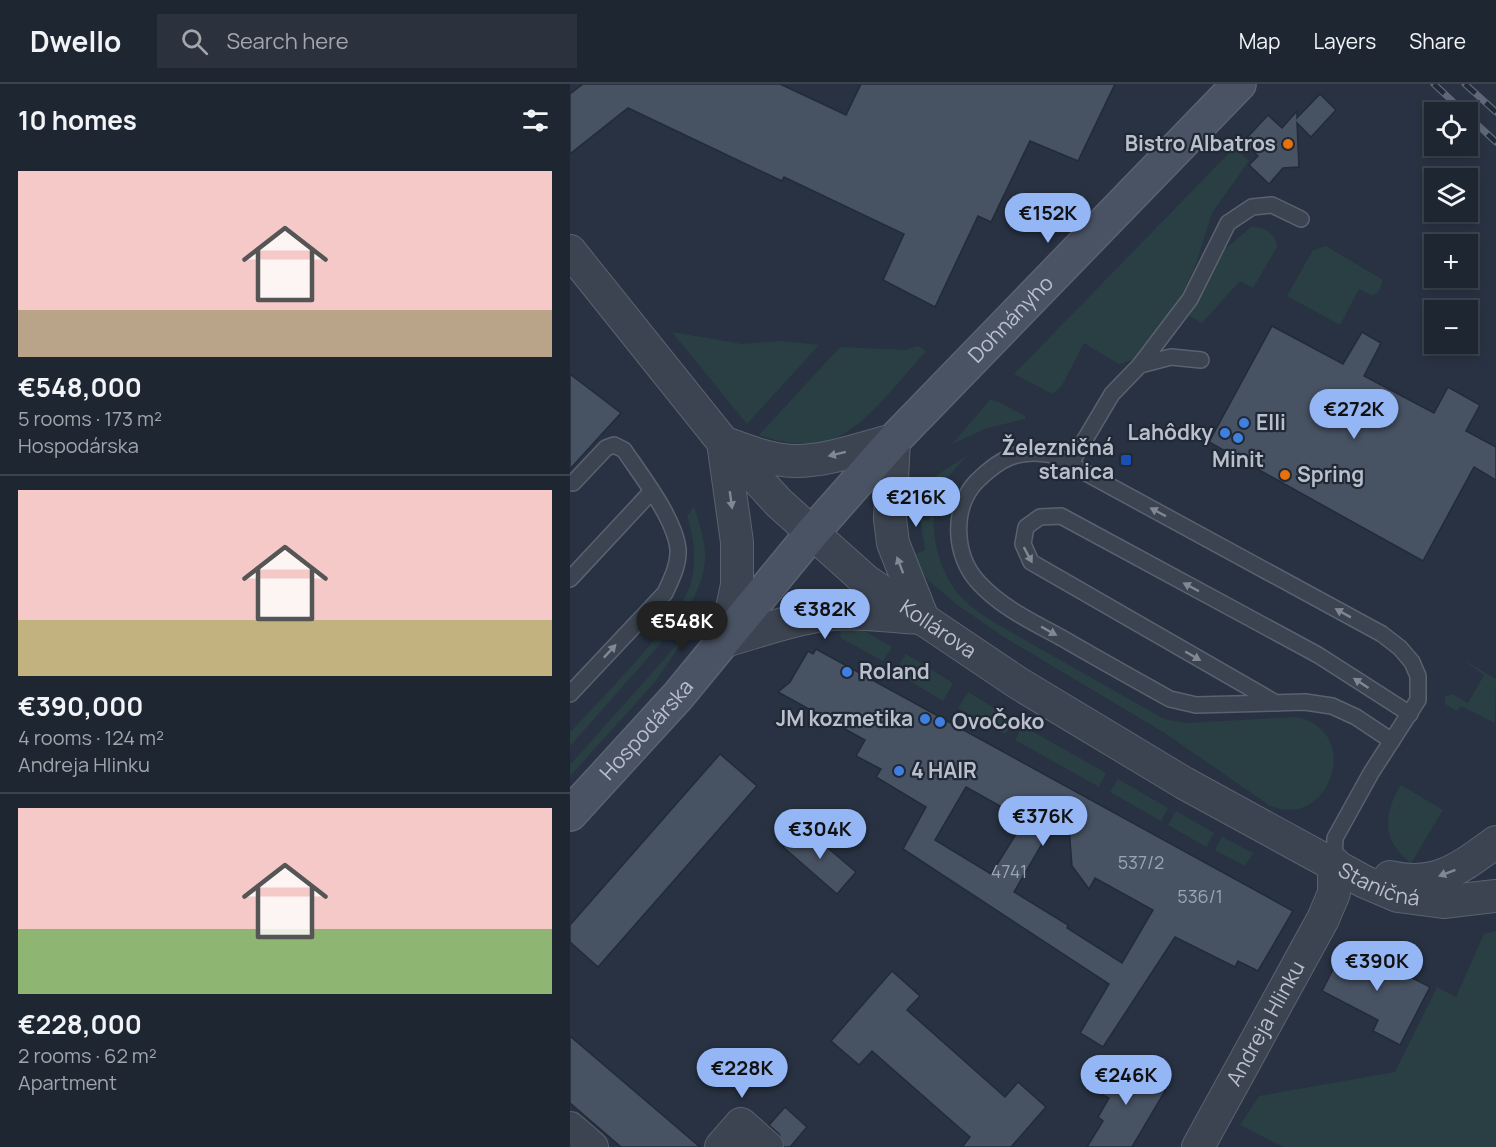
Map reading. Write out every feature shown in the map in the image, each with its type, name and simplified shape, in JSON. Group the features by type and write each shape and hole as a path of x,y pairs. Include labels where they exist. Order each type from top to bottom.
{"street":[{"name":"Dohnányho","path":"812,533 894,440 1239,84"},
{"name":"Kollárova","path":"570,251 723,442 779,503 865,580 1018,683 1175,777 1334,863"},
{"path":"894,440 890,519 893,543 923,619 858,613 825,615 799,619 725,641 737,585 737,553 723,442 754,453 793,461 824,457 894,440"},
{"name":"Hospodárska","path":"570,814 725,641 812,533"},
{"name":"Staničná","path":"1334,863 1419,881 1454,871 1496,842"},
{"name":"Staničná","path":"1334,863 1365,882 1398,896 1443,902 1496,896"},
{"name":"Andreja Hlinku","path":"1197,1147 1323,919 1334,893 1334,863"},
{"path":"721,1147 741,1124 766,1147"},
{"path":"570,1128 592,1147"}],"lane":[{"path":"1071,463 1112,394 1140,365 1190,299 1228,223 1252,207 1272,205 1301,219"},
{"path":"1140,365 1171,357 1202,360"},
{"path":"570,694 665,593 674,573 678,548 666,515 624,450 614,445 606,448 573,483"},
{"path":"1334,863 1335,838 1371,772 1392,741 1410,714 1418,700 1418,676 1400,648 1382,634 1053,455 1033,451 1013,456 990,468 972,487 962,508 958,527 962,556 976,581 1000,604 1170,699 1196,705 1305,702 1332,706 1356,717 1392,741"},
{"path":"570,579 652,491"},
{"path":"1276,702 1031,562 1023,544 1026,526 1040,517 1061,516 1318,655 1410,714"}],"green space":[{"path":"1234,148 1249,161 1212,213 1195,267 1180,298 1135,359 1119,364 1084,343 1061,387 1052,394 1014,374"},
{"path":"1251,227 1260,228 1272,235 1277,247 1253,288 1240,281 1202,323 1189,316 1224,250"},
{"path":"1326,246 1383,280 1379,291 1373,296 1359,289 1340,325 1287,296 1313,250"},
{"path":"672,332 742,344 782,341 819,345 747,424"},
{"path":"918,346 926,351 875,409 840,436 821,442 800,443 778,441 759,435 840,347 905,350"},
{"path":"990,400 997,401 1025,416 1025,419 987,428 952,444"},
{"path":"968,455 952,472 939,492 934,518 936,547 946,575 961,597 1002,627 1164,719 1186,723 1295,717 1316,725 1329,740 1334,758 1331,776 1322,793 1309,805 1291,810 1269,805 1163,732 1002,636 956,604 927,579 911,556 925,550 920,519 929,521 934,505 922,501 926,482"},
{"path":"694,507 703,539 705,563 699,586 685,616 570,746 570,733 656,638 684,599 691,583 694,566 693,541 687,516"},
{"path":"853,629 866,632 892,647 883,661 841,638 840,630"},
{"path":"690,630 655,682 570,776 570,765"},
{"path":"906,654 953,683 943,701 895,672"},
{"path":"1462,659 1496,679 1495,723 1461,706 1457,711 1445,704 1445,697 1452,694 1468,703 1484,675"},
{"path":"968,692 1014,720 1005,734 958,708"},
{"path":"1023,726 1106,773 1099,787 1015,740"},
{"path":"1118,779 1168,808 1161,821 1110,792"},
{"path":"1401,785 1443,810 1411,863 1394,846 1388,827 1391,806"},
{"path":"1176,811 1214,833 1206,847 1168,825"},
{"path":"1222,837 1253,853 1245,866 1215,850"},
{"path":"1496,931 1496,1147 1283,1147 1240,1125 1259,1096 1395,1072 1437,987 1456,997 1484,934"}],"building":[{"path":"583,84 780,84 846,115 861,84 1115,84 1078,161 1030,141 991,222 978,216 935,307 883,280 904,234 784,177 782,181 628,108 570,154 570,94"},
{"path":"1320,94 1336,110 1311,137 1297,123 1299,167 1283,168 1269,184 1249,165 1258,156 1243,142 1268,115 1282,128 1297,111 1297,118"},
{"path":"1272,326 1343,364 1362,332 1381,343 1364,376 1434,413 1448,387 1480,405 1466,431 1496,447 1496,480 1474,467 1423,561 1209,442"},
{"path":"570,374 621,413 570,469"},
{"path":"816,649 1293,911 1258,971 1238,961 1235,967 1175,937 1103,1047 1080,1033 1109,984 903,849 926,807 876,777 881,769 856,756 865,740 778,692 790,682 808,651 813,654","holes":["966,787 1025,820 991,874 935,840","1067,801 1072,866 1089,889 1095,878 1153,910 1122,963 1067,928 1068,925 1014,892"]},
{"path":"720,754 757,786 598,967 570,942 570,925"},
{"path":"802,826 856,872 837,894 783,847"},
{"path":"1346,944 1430,987 1400,1045 1373,1031 1378,1020 1322,991"},
{"path":"892,971 920,996 907,1010 1005,1097 1018,1082 1046,1107 1011,1147 962,1147 970,1137 872,1051 859,1065 831,1041"},
{"path":"570,1036 700,1147 621,1147 570,1103"},
{"path":"1118,1059 1168,1086 1132,1147 1087,1147 1103,1121 1098,1117 1109,1098 1099,1093"},
{"path":"785,1107 807,1127 790,1147 784,1147 779,1134 769,1125"}],"railway":[{"path":"1434,84 1453,102"},
{"path":"1465,84 1496,112"},
{"path":"1478,125 1496,142"}],"place":[{"name":"Bistro Albatros","path":"1288,144"},
{"name":"Elli","path":"1244,423"},
{"name":"Lahôdky","path":"1225,433"},
{"name":"Minit","path":"1238,438"},
{"name":"Železničná stanica","path":"1126,460"},
{"name":"Spring","path":"1285,475"},
{"name":"Roland","path":"847,672"},
{"name":"JM kozmetika","path":"925,719"},
{"name":"OvoČoko","path":"940,722"},
{"name":"4 HAIR","path":"899,771"}]}
